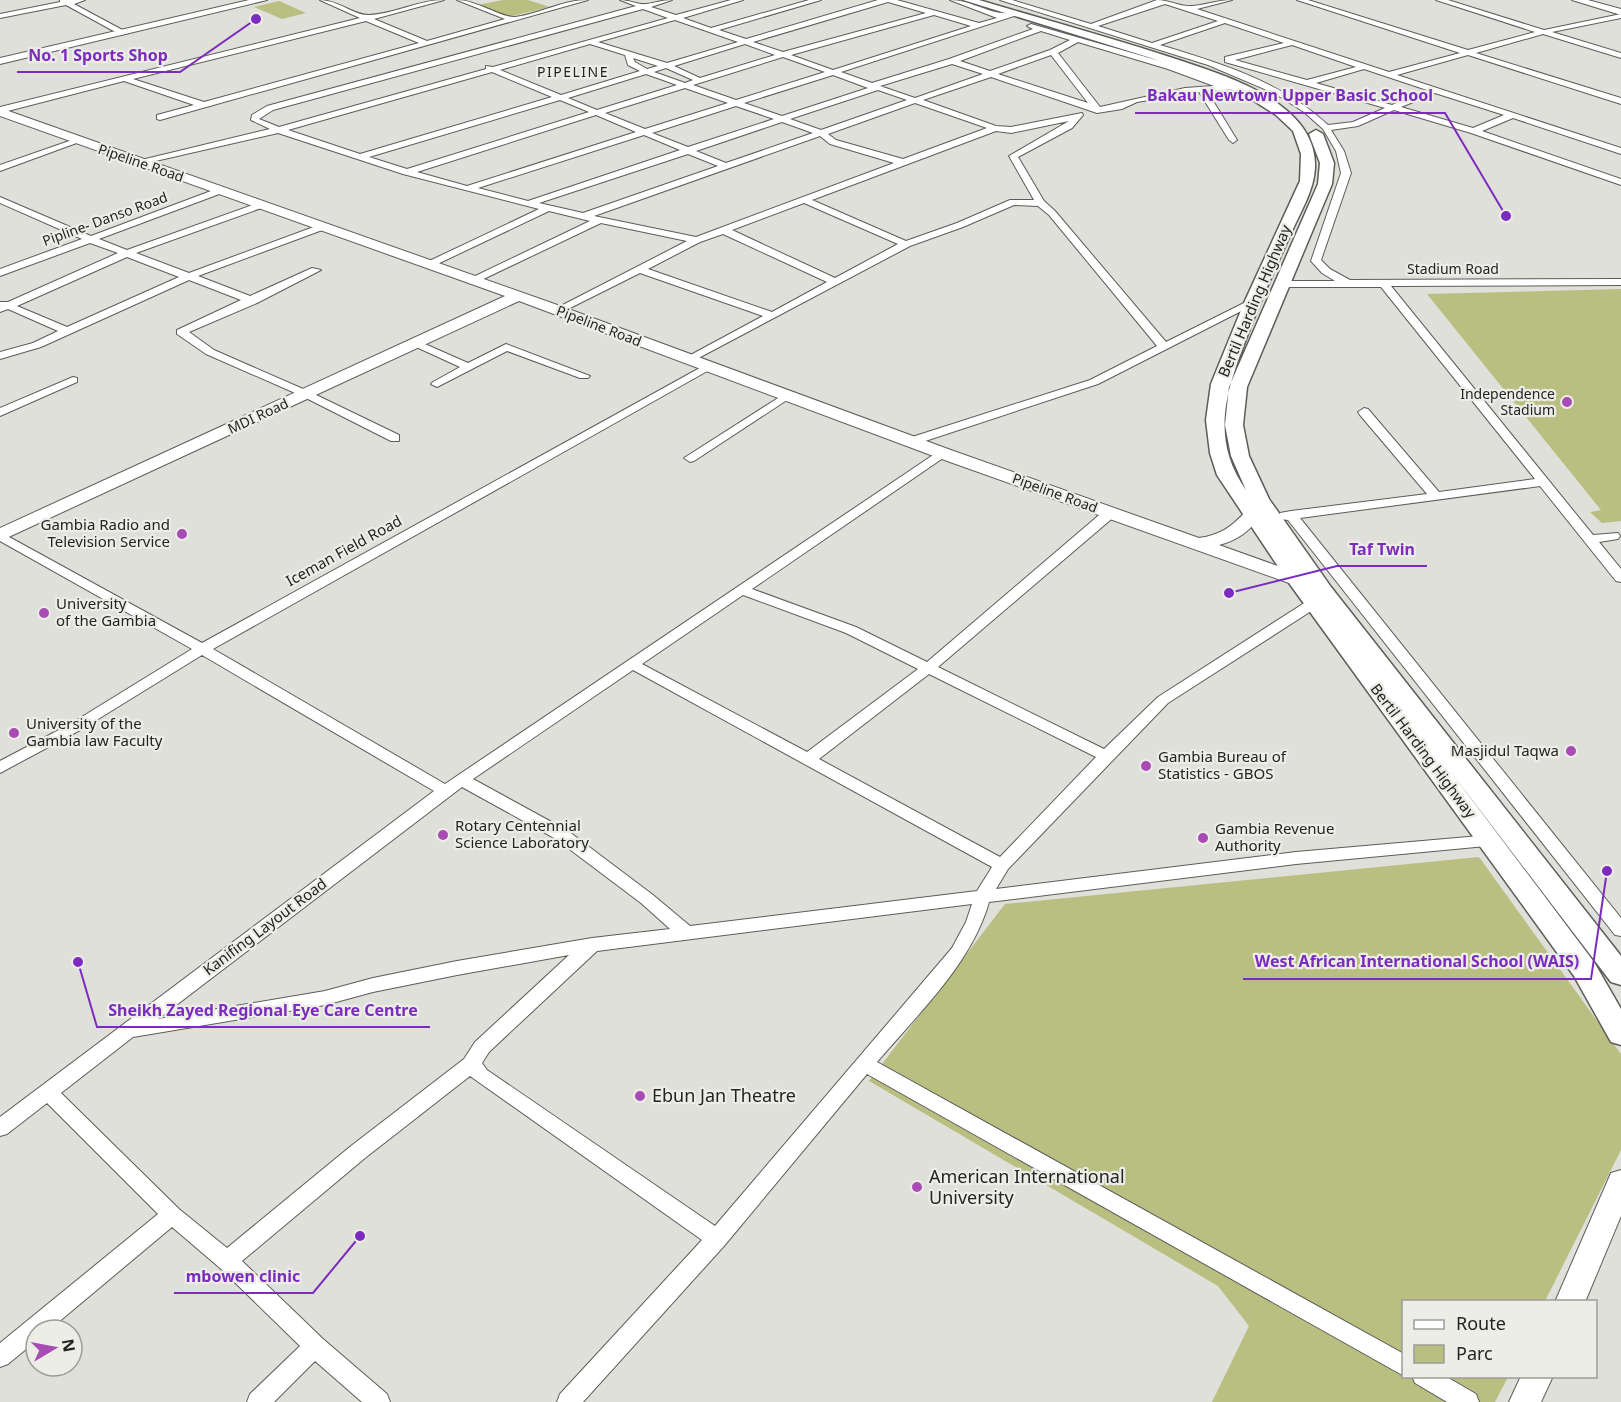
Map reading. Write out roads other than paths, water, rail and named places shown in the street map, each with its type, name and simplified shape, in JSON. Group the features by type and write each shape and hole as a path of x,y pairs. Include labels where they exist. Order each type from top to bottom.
{"main road":[{"name":"Bertil Harding Highway","path":"968,0 1191,68 1276,110 1297,128 1304,140 1310,162 1307,182 1252,303 1220,384 1215,420 1219,453 1226,475 1296,579 1584,969 1621,1034"},
{"name":"Bertil Harding Highway","path":"983,0 1227,75 1268,93 1306,121 1314,130 1325,153 1325,183 1284,284 1238,387 1235,409 1236,442 1240,456 1247,475 1272,517 1330,599 1621,975"}],"street":[{"path":"0,16 81,0"},
{"path":"0,61 262,0"},
{"path":"324,0 471,61"},
{"path":"0,111 440,0"},
{"path":"461,0 512,20 557,30 668,66 701,81"},
{"path":"160,117 584,0"},
{"path":"624,0 999,129 1026,149"},
{"path":"668,0 270,108 255,117 255,120 278,130 405,172 546,209 697,240"},
{"path":"138,162 278,130 739,0"},
{"path":"711,30 817,0"},
{"path":"361,157 887,0 977,25"},
{"path":"954,0 1092,26 1211,63 1277,91 1307,110 1326,128 1341,151 1346,173 1316,261 1326,271 1349,284"},
{"path":"1190,9 1228,0"},
{"path":"1301,0 1621,101"},
{"path":"1440,0 1621,56"},
{"path":"1577,0 1621,14"},
{"path":"1092,26 1163,1 1621,151"},
{"path":"63,2 124,33"},
{"path":"469,188 738,104 977,25 1008,11"},
{"path":"1008,11 1040,29 1233,88"},
{"path":"405,172 865,30 934,13"},
{"path":"1387,75 1543,32 1621,14"},
{"path":"1153,45 1226,21"},
{"path":"527,204 782,120 1040,29"},
{"path":"583,216 1053,52 1078,39"},
{"path":"1164,42 1474,131 1621,182"},
{"path":"1211,63 1292,43"},
{"path":"1053,52 1099,110"},
{"path":"628,53 630,63 646,72 820,133 833,142 902,162"},
{"path":"952,61 1099,110"},
{"path":"482,65 728,167"},
{"path":"1277,91 1363,67"},
{"path":"125,79 203,105"},
{"path":"558,310 697,240 902,162 999,129 1061,121 1119,107 1151,96 1202,89 1233,88"},
{"path":"1202,89 1233,140"},
{"path":"1326,128 1355,124 1434,90"},
{"name":"Pipeline Road","path":"0,111 78,141 558,310 942,453 1296,579"},
{"path":"1079,115 1069,126 1013,156 1040,203 1052,213 1164,347"},
{"path":"1474,131 1513,115"},
{"path":"0,168 78,141"},
{"name":"Pipline- Danso Road","path":"0,273 219,191"},
{"path":"0,200 90,239 253,301"},
{"path":"804,200 906,244"},
{"path":"689,360 906,244 960,225 1013,202 1040,203"},
{"path":"3,305 127,253 261,205"},
{"path":"429,265 546,209"},
{"path":"473,281 598,220"},
{"path":"0,356 37,345 187,277 322,226"},
{"path":"723,230 836,282"},
{"path":"639,269 771,315"},
{"path":"316,270 253,301 181,332 210,352 306,394 395,438"},
{"name":"Stadium Road","path":"1284,284 1621,282"},
{"path":"1384,284 1621,578"},
{"name":"MDI Road","path":"0,536 516,297"},
{"path":"913,441 1094,382 1252,303"},
{"path":"3,305 67,332"},
{"path":"417,344 469,367"},
{"path":"437,384 502,348 510,348 584,376"},
{"name":"Iceman Field Road","path":"0,768 77,726 202,649 707,367"},
{"path":"0,412 73,380"},
{"path":"690,458 786,396"},
{"path":"1364,412 1437,496"},
{"name":"Kanifing Layout Road","path":"0,1128 445,791 942,453"},
{"path":"1272,517 1544,482"},
{"path":"808,759 927,669 1110,513"},
{"path":"1196,544 1232,536 1251,515"},
{"path":"1291,515 1621,930"},
{"path":"0,536 202,649 445,791"},
{"path":"1589,539 1613,536"},
{"path":"742,590 851,630 1106,756"},
{"path":"568,1402 717,1239 958,953 975,922 982,898 1002,865 1163,700 1314,603"},
{"path":"632,664 1002,865"},
{"path":"462,780 562,835 647,898 687,934"},
{"path":"127,1031 325,998 457,968 592,945 1296,858 1491,841"},
{"path":"227,1261 358,1152 471,1064 482,1047 592,945"},
{"path":"471,1064 480,1076 717,1239"},
{"path":"865,1064 1402,1365"},
{"path":"48,1092 172,1215 227,1261 315,1346 379,1402"},
{"path":"1571,1300 1621,1182"},
{"path":"0,1357 172,1215"},
{"path":"258,1402 315,1346"},
{"path":"1425,1378 1468,1402"},
{"path":"1525,1402 1537,1378"}],"place":[{"name":"No. 1 Sports Shop","path":"256,19"},
{"name":"Bakau Newtown Upper Basic School","path":"1506,216"},
{"name":"Independence Stadium","path":"1567,402"},
{"name":"Gambia Radio and Television Service","path":"182,534"},
{"name":"Taf Twin","path":"1229,593"},
{"name":"University of the Gambia","path":"44,613"},
{"name":"University of the Gambia law Faculty","path":"14,733"},
{"name":"Masjidul Taqwa","path":"1571,751"},
{"name":"Gambia Bureau of Statistics - GBOS","path":"1146,766"},
{"name":"Rotary Centennial Science Laboratory","path":"443,835"},
{"name":"Gambia Revenue Authority","path":"1203,838"},
{"name":"West African International School (WAIS)","path":"1607,871"},
{"name":"Sheikh Zayed Regional Eye Care Centre","path":"78,962"},
{"name":"Ebun Jan Theatre","path":"640,1096"},
{"name":"American International University","path":"917,1187"},
{"name":"mbowen clinic","path":"360,1236"}],"district":[{"name":"PIPELINE","path":"573,72"}]}
